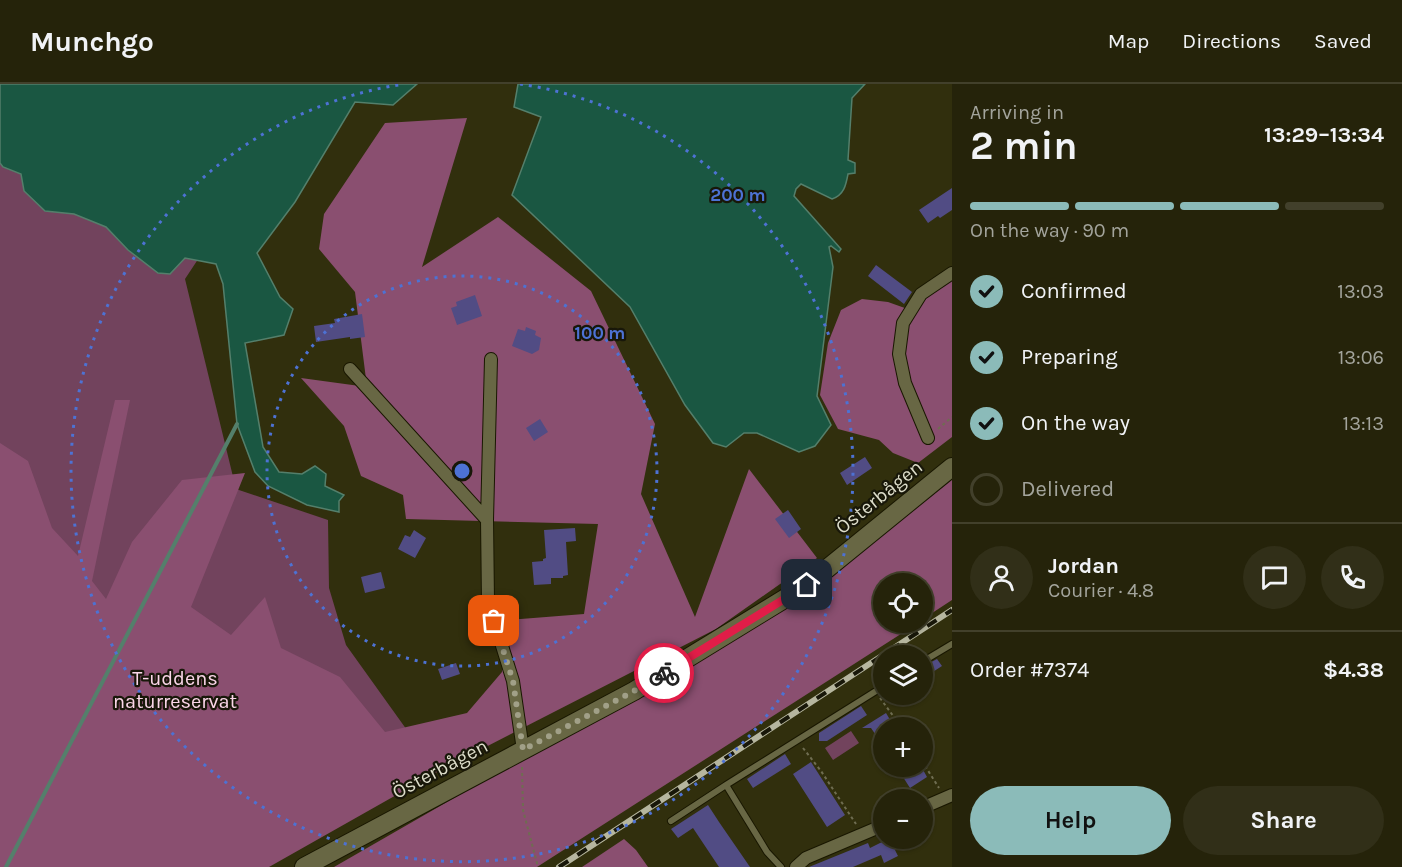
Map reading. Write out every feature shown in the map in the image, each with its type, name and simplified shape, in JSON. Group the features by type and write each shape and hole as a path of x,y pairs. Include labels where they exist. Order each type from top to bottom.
{"main road":[{"name":"Österbågen","path":"304,867 634,691 807,585 952,467"}],"street":[{"path":"928,438 905,383 899,354 903,322 921,294 952,273"},
{"path":"491,359 486,520 488,601 513,681 523,750"},
{"path":"350,369 486,520"},
{"path":"933,803 948,797"},
{"path":"796,867 806,858 873,830"}],"lane":[{"path":"933,655 952,644"},
{"path":"671,821 873,692"},
{"path":"726,786 767,852 781,867"}],"path":[{"path":"928,438 952,417"},
{"path":"796,741 821,771 862,834"},
{"path":"523,750 521,773 523,810 538,867"},
{"path":"933,776 948,797"}],"green space":[{"name":"T-uddens naturreservat","path":"0,84 222,223 185,279 236,489 328,520 329,588 346,645 437,772 0,867"},
{"path":"467,118 422,267 498,217 591,291 655,424 641,494 695,617 749,469 817,558 716,629 437,772 269,867 0,867 0,443 28,461 52,528 78,556 115,400 130,400 92,581 106,599 132,542 182,480 245,473 191,607 231,635 265,597 281,648 340,677 385,732 467,713 502,672 507,620 584,614 598,524 406,519 403,495 361,476 344,426 301,378 367,387 355,292 319,249 324,214 385,123"},
{"path":"952,280 952,437 918,463 893,453 879,440 838,429 820,395 828,343 841,310 862,299 888,302 916,312 928,296"},
{"path":"952,479 952,600 933,612 933,573 873,573 873,633 902,633 884,645 873,645 873,652 537,867 334,867 815,590"},
{"path":"851,731 859,743 833,760 825,748"},
{"path":"624,839 636,850 648,867 582,867"}],"shaded area":[{"path":"0,84 417,84 393,105 355,102 295,202 257,253 280,297 293,309 284,335 245,343 263,447 279,472 302,474 315,466 326,474 325,486 344,495 339,501 339,512 307,505 268,486 255,472 237,424 223,284 216,264 185,258 170,274 158,273 128,250 106,227 74,214 45,211 24,191 21,174 3,167 0,163"},
{"path":"518,84 865,84 852,98 848,160 855,163 855,173 848,174 842,192 832,199 801,184 794,196 841,249 839,252 829,247 833,267 817,396 831,425 815,446 799,452 757,433 744,433 726,447 713,443 685,405 630,307 512,195 541,117 514,107"}],"building":[{"path":"952,188 952,210 928,223 919,210"},
{"path":"876,265 912,292 904,304 868,276"},
{"path":"475,295 482,316 457,325 451,308 457,306 456,302"},
{"path":"362,314 365,337 316,342 314,326 335,323 334,319"},
{"path":"526,327 536,331 535,335 541,338 539,350 532,354 512,346 518,329 525,331"},
{"path":"540,419 548,432 534,441 526,428"},
{"path":"865,457 872,468 847,485 840,473"},
{"path":"788,510 801,529 789,538 775,519"},
{"path":"575,528 576,541 566,542 568,575 563,578 551,578 551,584 534,585 532,562 543,561 546,558 544,530"},
{"path":"414,530 426,538 415,558 398,549 405,535 410,537"},
{"path":"381,572 385,588 365,593 361,577"},
{"path":"937,659 942,666 933,672 933,661"},
{"path":"456,663 460,674 442,680 438,669"},
{"path":"861,706 867,715 827,741 819,741 819,733"},
{"path":"873,721 873,731 871,728 862,728"},
{"path":"785,754 791,764 753,788 747,779"},
{"path":"811,762 845,815 827,827 793,774"},
{"path":"903,777 927,777 910,788"},
{"path":"708,805 750,867 719,867 693,828 678,838 671,829"},
{"path":"868,843 870,848 897,849 895,850 898,856 884,863 881,855 853,867 809,867"}],"waterway":[{"path":"6,867 237,424"}],"railway":[{"path":"559,867 952,610"}],"way so far":[{"path":"494,621 513,681 523,750 664,673"}],"route":[{"path":"664,673 807,585"}]}
